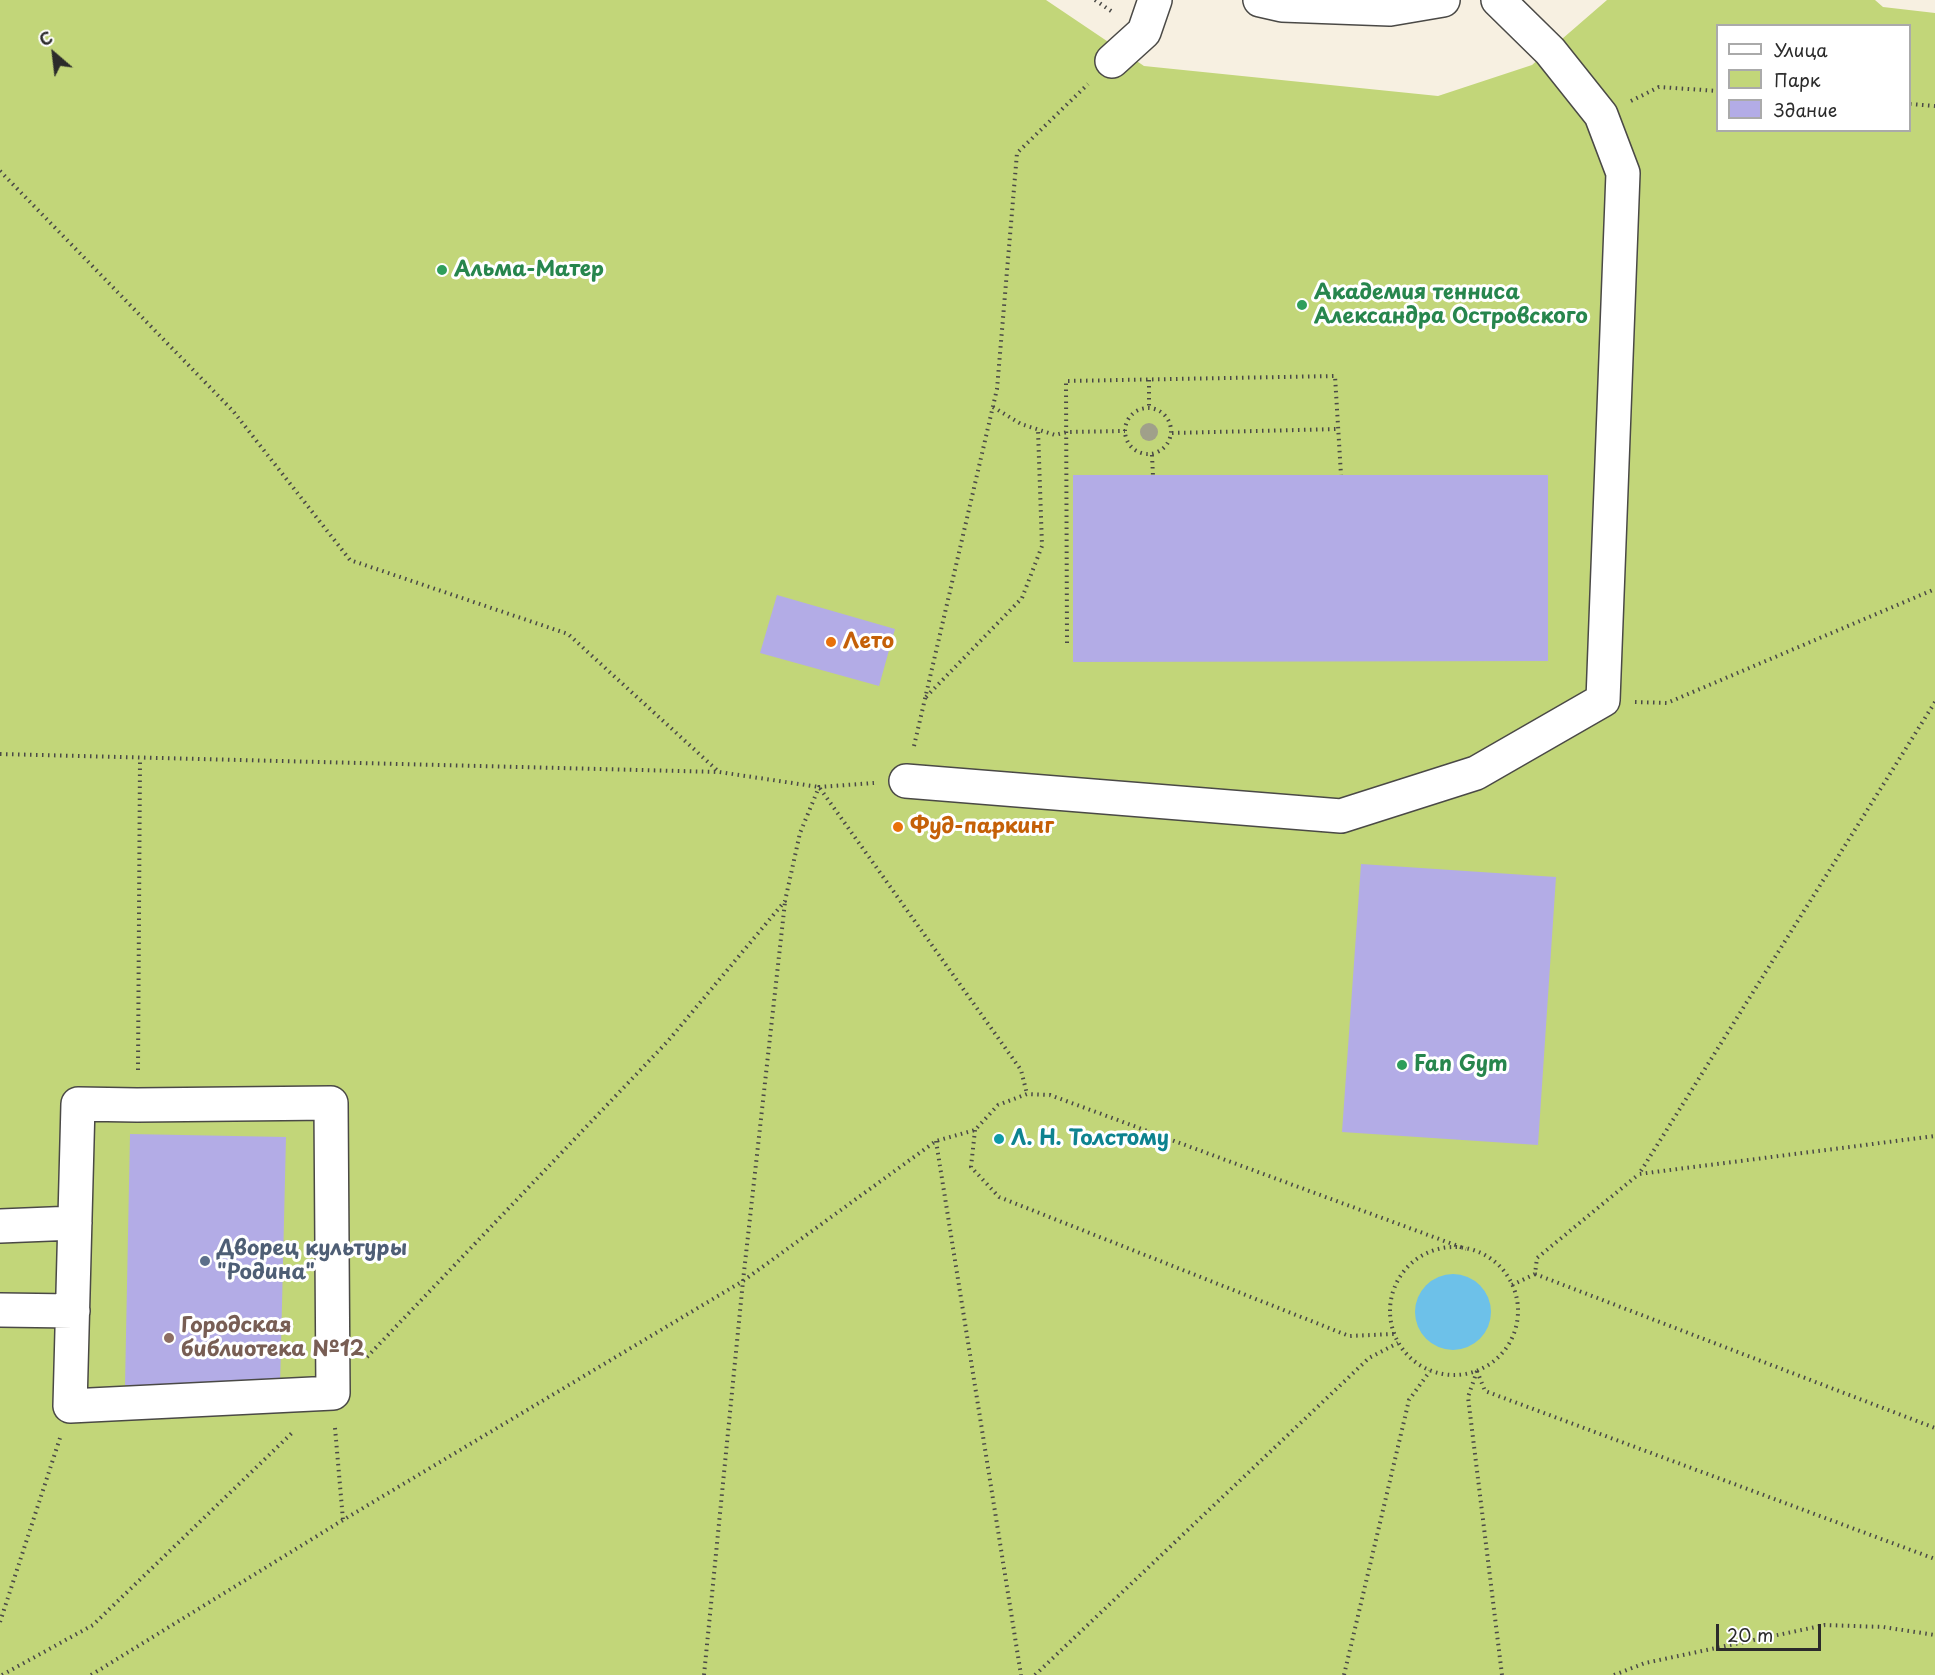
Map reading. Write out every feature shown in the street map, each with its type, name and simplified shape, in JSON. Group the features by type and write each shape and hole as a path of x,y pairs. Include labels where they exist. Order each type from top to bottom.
{"street":[{"path":"1112,61 1144,32 1155,0"},
{"path":"1260,0 1282,5 1390,9 1443,0"},
{"path":"906,781 1341,816 1476,773 1603,700 1623,174 1601,115 1550,51 1498,0"},
{"path":"331,1103 333,1393 70,1406 75,1223 78,1104 331,1103"},
{"path":"0,1226 75,1223"},
{"path":"0,1310 72,1311"}],"path":[{"path":"0,754 719,772 819,787 906,781 997,388 1017,153 1112,61"},
{"path":"1601,115 1659,87 1716,91"},
{"path":"1911,104 1935,106"},
{"path":"0,171 233,411 350,560 568,633 719,772"},
{"path":"1066,643 1066,381 1335,376 1341,475"},
{"path":"1149,380 1149,408"},
{"path":"993,406 1022,424 1055,435 1067,432 1125,430"},
{"path":"1149,408 1163,413 1171,426 1172,433 1170,441 1159,452 1143,454 1130,446 1125,430 1130,417 1136,412 1149,408"},
{"path":"1172,433 1338,429"},
{"path":"925,697 1022,598 1042,546 1038,430"},
{"path":"1152,454 1153,476"},
{"path":"1603,700 1667,703 1935,589"},
{"path":"1534,1274 1537,1258 1639,1174 1935,702"},
{"path":"137,1105 140,993 140,759"},
{"path":"704,1675 743,1281 785,901 800,833 819,787"},
{"path":"819,787 1021,1070 1027,1094"},
{"path":"2,1675 93,1625 333,1393 668,1041 785,901"},
{"path":"91,1675 343,1520 743,1281 936,1141 975,1130 998,1105 1027,1094 1050,1095 1484,1254 1499,1265 1517,1296 1518,1315 1515,1333 1506,1349 1493,1362 1477,1371 1460,1376 1441,1375 1409,1358 1398,1343 1391,1326 1390,1308 1393,1290 1402,1274 1414,1261 1430,1251 1448,1247 1466,1249"},
{"path":"975,1130 970,1167 999,1197 1349,1336 1394,1334"},
{"path":"1639,1174 1935,1136"},
{"path":"936,1141 1021,1675"},
{"path":"1512,1285 1534,1274 1935,1428"},
{"path":"1035,1675 1369,1358 1398,1343"},
{"path":"1344,1675 1409,1400 1430,1371"},
{"path":"1477,1371 1485,1390 1935,1559"},
{"path":"1477,1371 1468,1397 1502,1675"},
{"path":"333,1393 343,1520"},
{"path":"0,1622 70,1406"},
{"path":"1614,1675 1646,1663 1825,1625 1883,1627 1935,1635"}],"green space":[{"path":"0,0 1046,0 1144,66 1438,96 1532,65 1607,0 1875,0 1883,7 1935,13 1935,1675 0,1675"}],"water":[{"path":"1453,1274 1467,1277 1480,1285 1488,1298 1491,1312 1488,1326 1480,1339 1467,1347 1453,1350 1439,1347 1426,1339 1418,1326 1415,1312 1418,1298 1426,1285 1439,1277"}],"building":[{"path":"1073,475 1548,475 1548,661 1073,662"},
{"path":"777,595 895,629 879,686 760,653"},
{"path":"1361,864 1556,877 1538,1145 1342,1132"},
{"name":"Дворец культуры \"Родина\"","path":"130,1134 286,1137 280,1388 125,1385"}],"place":[{"name":"Альма-Матер","path":"442,270"},
{"name":"Академия тенниса Александра Островского","path":"1302,305"},
{"name":"Лето","path":"831,642"},
{"name":"Фуд-паркинг","path":"898,827"},
{"name":"Fan Gym","path":"1402,1065"},
{"name":"Л. Н. Толстому","path":"999,1139"},
{"name":"Дворец культуры \"Родина\"","path":"205,1261"},
{"name":"Городская библиотека №12","path":"169,1338"}]}
